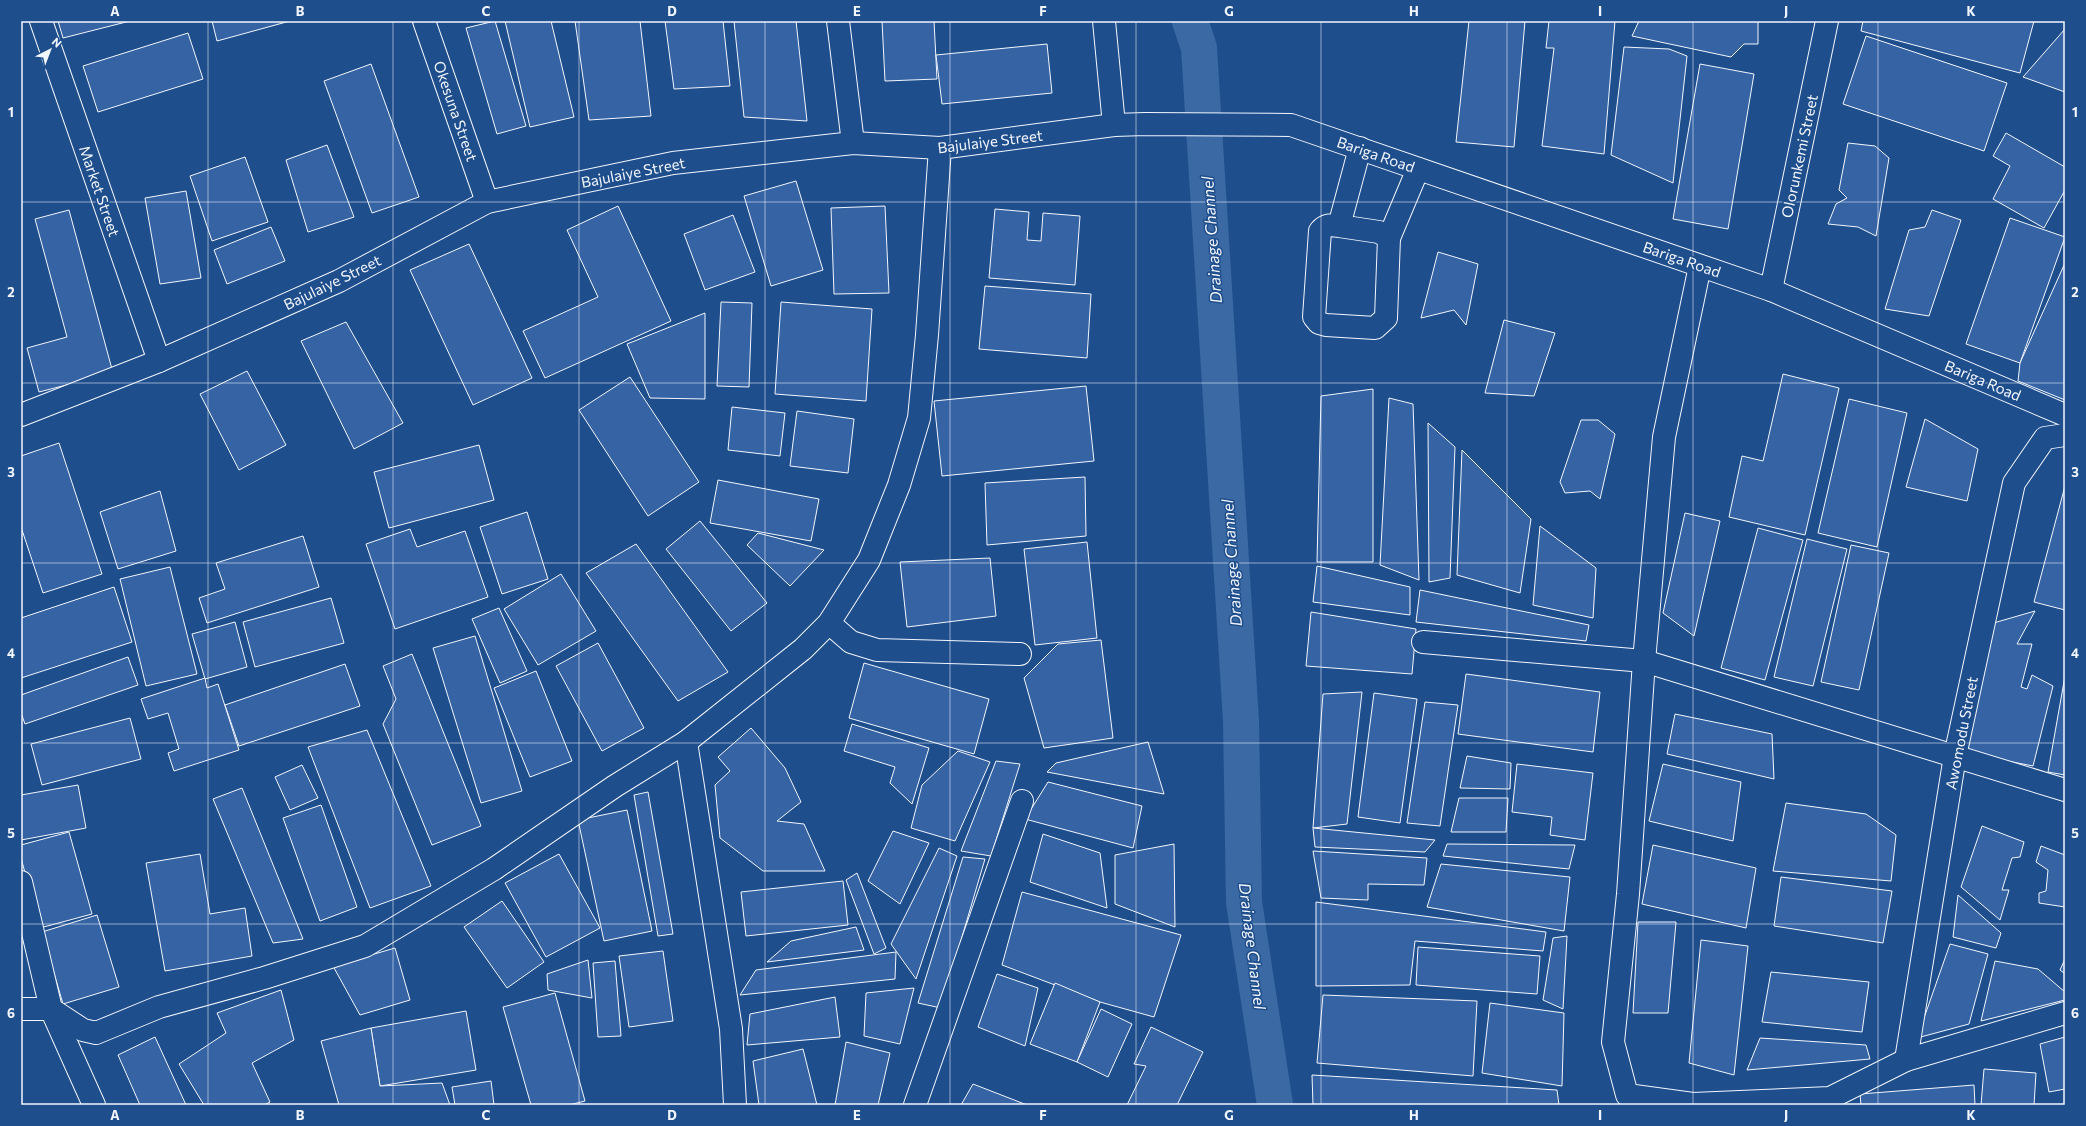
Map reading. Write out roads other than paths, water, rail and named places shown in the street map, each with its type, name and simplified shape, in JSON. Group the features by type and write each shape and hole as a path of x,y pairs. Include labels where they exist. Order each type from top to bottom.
{"street":[{"name":"Market Street","path":"41,21 159,361"},
{"name":"Okesuna Street","path":"424,21 487,202"},
{"path":"838,21 853,143"},
{"path":"1104,21 1114,125"},
{"name":"Olorunkemi Street","path":"1771,290 1827,21"},
{"name":"Bajulaiye Street","path":"21,415 159,361 339,281 487,202 673,163 853,143 940,148 1114,125 1291,125"},
{"name":"Bariga Road","path":"1291,125 1771,290 2065,415"},
{"path":"21,1009 51,1009 83,1030 96,1033 159,1007 264,978 366,946 494,870 615,786 686,742 802,649 828,623 868,560 899,486 919,418 927,335 940,148"},
{"path":"1339,226 1360,148"},
{"path":"1389,238 1380,232 1330,225 1324,226 1320,231 1314,317 1319,323 1326,326 1375,328 1386,318 1389,238 1418,169"},
{"path":"1700,266 1664,437 1644,661 1628,894 1613,1042 1627,1095 1693,1104 1830,1101 1906,1060 2065,1013"},
{"name":"Awomodu Street","path":"1906,1060 1955,756 2014,483 2045,438 2065,434"},
{"path":"828,623 851,642 877,650 1020,654"},
{"path":"1423,642 1644,661 2065,790"},
{"path":"686,742 731,1029 735,1105"},
{"path":"915,1105 1022,800"},
{"path":"21,882 51,1009 94,1105"}],"waterway":[{"name":"Drainage Channel","path":"1190,21 1199,48 1241,721 1244,902 1275,1105"}]}
